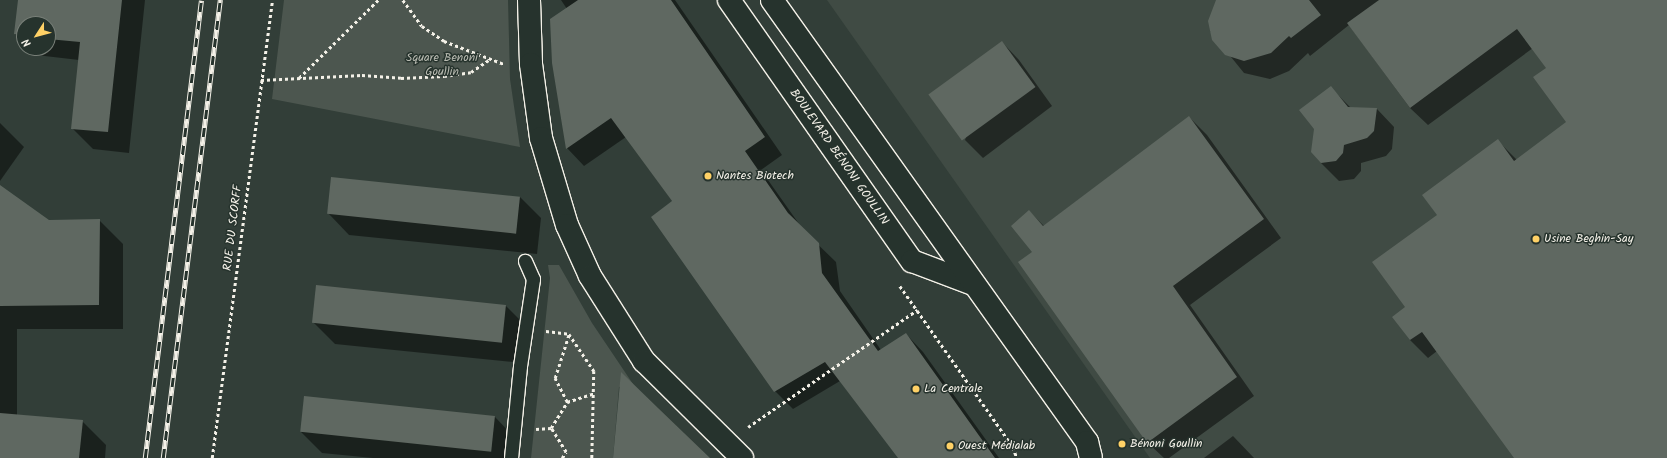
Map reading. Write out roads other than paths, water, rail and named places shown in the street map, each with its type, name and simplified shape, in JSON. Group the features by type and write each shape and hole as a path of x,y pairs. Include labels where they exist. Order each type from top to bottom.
{"street":[{"path":"529,0 531,64 541,138 552,180 590,276 644,361 742,458"},
{"name":"BOULEVARD BÉNONI GOULLIN","path":"729,0 912,261 973,284"},
{"path":"772,0 1087,442 1091,458"}],"lane":[{"path":"512,458 520,366 533,279 525,261"}],"railway":[{"path":"145,458 201,0"},
{"path":"163,458 220,0"}],"place":[{"name":"Nantes Biotech","path":"708,176"},
{"name":"Usine Beghin-Say","path":"1536,239"},
{"name":"La Centrale","path":"916,389"},
{"name":"Bénoni Goullin","path":"1122,444"},
{"name":"Ouest Médialab","path":"950,446"}],"park label":[{"name":"Square Benoni Goullin","path":"442,65"}]}
